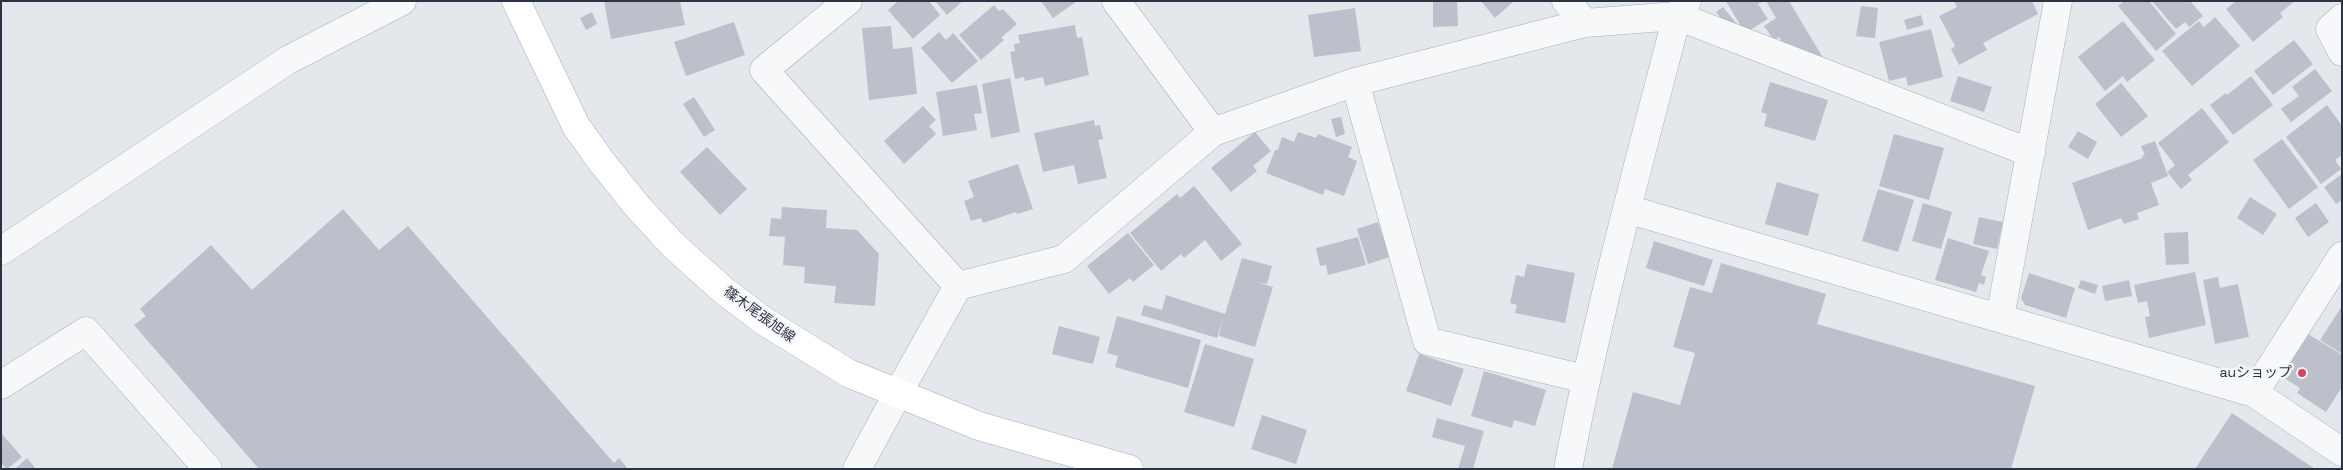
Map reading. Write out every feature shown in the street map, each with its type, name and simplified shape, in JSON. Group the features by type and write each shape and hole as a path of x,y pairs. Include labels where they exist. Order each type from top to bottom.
{"main road":[{"name":"篠木尾張旭線","path":"516,1 576,126 636,206 674,245 723,290 764,321 848,373 979,426 1129,469"}],"street":[{"path":"1,251 288,60 402,1"},
{"path":"848,1 764,70 958,286"},
{"path":"1116,1 1214,132"},
{"path":"1566,1 1584,23"},
{"path":"2000,318 2058,1"},
{"path":"857,469 958,286 1064,259 1214,132 1355,82 1584,23 1677,6 2031,153"},
{"path":"1568,469 1585,379 1677,6"},
{"path":"2342,18 2330,29 2342,52"},
{"path":"1355,82 1427,341 1585,379"},
{"path":"1627,209 2254,393 2342,452"},
{"path":"2254,393 2342,256"},
{"path":"1,385 86,331 208,469"}],"building":[{"path":"604,1 680,1 685,25 611,39"},
{"path":"898,1 929,1 940,15 913,39 888,10"},
{"path":"935,1 963,1 947,15"},
{"path":"1041,1 1077,1 1053,18"},
{"path":"1433,1 1457,1 1458,26 1433,27"},
{"path":"1481,1 1514,1 1495,18"},
{"path":"1726,1 1763,1 1758,4 1768,19 1745,33"},
{"path":"1766,1 1789,1 1828,66 1785,46 1779,37 1774,40 1764,26 1776,18"},
{"path":"1954,1 2032,1 2038,14 1983,43 1987,50 1959,65 1951,49 1955,46 1939,16 1957,7"},
{"path":"2124,1 2149,1 2176,34 2156,51 2118,6"},
{"path":"2152,1 2190,1 2203,16 2189,27 2185,22 2176,29"},
{"path":"2236,1 2295,1 2280,13 2283,17 2253,42 2226,9"},
{"path":"994,5 999,11 1003,9 1017,24 1001,38 1004,40 981,60 959,35"},
{"path":"1861,6 1878,8 1875,38 1856,36"},
{"path":"1723,7 1736,23 1729,28 1716,12"},
{"path":"1355,8 1361,51 1314,57 1308,15"},
{"path":"592,12 597,24 586,30 580,18"},
{"path":"1921,15 1924,25 1907,30 1904,20"},
{"path":"2215,17 2240,46 2192,86 2162,51 2199,21 2204,27"},
{"path":"2123,21 2155,60 2127,82 2123,76 2105,91 2078,57"},
{"path":"734,22 745,55 686,76 674,42"},
{"path":"1075,25 1077,38 1082,37 1089,75 1045,86 1043,77 1025,81 1024,77 1015,79 1010,52 1015,51 1014,44 1020,43 1018,35"},
{"path":"891,26 893,49 912,47 917,94 869,100 862,28"},
{"path":"1931,29 1943,77 1908,86 1906,77 1889,81 1879,42"},
{"path":"939,32 946,40 953,33 978,61 952,83 921,48"},
{"path":"2294,40 2313,64 2273,95 2254,71"},
{"path":"2315,69 2332,91 2291,122 2281,109 2299,96 2292,87"},
{"path":"1958,76 1992,87 1984,112 1950,101"},
{"path":"2251,76 2273,105 2233,135 2210,105 2226,93 2227,95"},
{"path":"1010,78 1020,132 991,138 982,84"},
{"path":"1770,82 1828,100 1815,141 1764,126 1767,114 1761,112"},
{"path":"2121,83 2148,116 2121,137 2095,104"},
{"path":"977,85 982,113 974,114 977,130 943,136 936,92"},
{"path":"694,97 715,130 704,137 683,104"},
{"path":"2327,105 2342,126 2342,155 2335,160 2341,169 2321,184 2286,137"},
{"path":"923,106 936,120 929,126 936,134 904,164 884,141"},
{"path":"2202,108 2229,142 2188,175 2192,180 2181,189 2167,172 2175,165 2158,143"},
{"path":"1341,117 1345,134 1336,137 1331,119"},
{"path":"1094,120 1095,126 1100,125 1103,139 1098,140 1107,178 1078,184 1074,165 1043,172 1034,133"},
{"path":"2078,131 2097,142 2088,159 2068,147"},
{"path":"1255,132 1271,151 1253,166 1257,171 1231,192 1211,168"},
{"path":"1298,132 1316,138 1318,134 1352,147 1348,157 1357,161 1344,196 1325,189 1323,195 1266,173 1275,150 1278,150 1282,137 1294,142"},
{"path":"1894,134 1944,148 1929,200 1879,186"},
{"path":"2282,139 2318,187 2289,209 2253,160"},
{"path":"2155,141 2168,176 2151,183 2159,205 2137,213 2139,219 2124,224 2121,218 2088,230 2072,183 2143,158 2142,156 2145,155 2141,146"},
{"path":"707,147 747,189 720,215 680,172"},
{"path":"1018,164 1033,209 1017,214 1016,212 983,223 981,218 971,221 964,201 974,197 968,181"},
{"path":"2342,174 2342,200 2336,204 2324,187"},
{"path":"1777,182 1819,194 1808,236 1765,224"},
{"path":"1194,186 1242,244 1221,261 1205,240 1184,258 1181,254 1161,271 1130,233 1177,194 1180,198"},
{"path":"1878,189 1914,200 1898,252 1862,241"},
{"path":"2250,197 2277,214 2263,235 2237,218"},
{"path":"1923,203 1952,212 1941,249 1912,241"},
{"path":"2316,203 2329,222 2308,237 2295,218"},
{"path":"782,207 827,210 826,228 857,230 879,254 875,306 834,303 836,286 804,283 805,267 783,265 785,237 769,236 771,218 781,219"},
{"path":"343,209 379,250 408,226 614,463 619,458 628,469 259,469 134,325 146,316 140,309 211,245 252,290"},
{"path":"1979,217 2003,222 1997,249 1973,244"},
{"path":"1378,222 1390,257 1368,264 1357,229"},
{"path":"2188,232 2189,264 2166,265 2164,233"},
{"path":"1128,233 1154,265 1133,282 1130,278 1109,294 1087,266"},
{"path":"1358,237 1366,265 1328,275 1326,265 1320,266 1316,248"},
{"path":"1948,238 1989,251 1981,275 1986,277 1984,285 1979,283 1976,292 1935,280"},
{"path":"1654,241 1713,260 1704,286 1646,268"},
{"path":"1242,258 1272,266 1267,284 1256,282 1273,287 1255,347 1219,336 1223,319 1217,338 1141,315 1144,305 1162,310 1166,295 1225,314"},
{"path":"1721,263 1826,294 1817,324 2035,386 2011,469 1612,469 1633,392 1680,405 1695,353 1673,347 1690,287 1712,293"},
{"path":"1527,264 1575,273 1565,323 1515,313 1517,305 1510,303 1516,275 1524,277"},
{"path":"2195,272 2206,325 2149,338 2145,317 2150,316 2147,301 2138,303 2134,285"},
{"path":"2029,273 2075,288 2066,318 2025,305 2021,298"},
{"path":"2218,277 2220,288 2238,284 2249,337 2215,344 2203,280"},
{"path":"2081,280 2098,285 2095,294 2078,288"},
{"path":"2129,280 2132,296 2105,301 2102,286"},
{"path":"2342,306 2342,354 2320,340"},
{"path":"1117,316 1201,340 1188,388 1115,367 1118,356 1107,353"},
{"path":"1059,326 1100,337 1093,364 1052,354"},
{"path":"2305,332 2342,355 2342,387 2326,412 2297,393 2300,388 2278,374"},
{"path":"1205,344 1254,359 1234,427 1184,412"},
{"path":"1419,354 1464,369 1451,406 1406,391"},
{"path":"1484,371 1546,390 1535,426 1514,420 1512,428 1471,416"},
{"path":"2232,413 2315,469 2195,469"},
{"path":"1262,415 1307,430 1296,464 1251,449"},
{"path":"1437,418 1484,431 1473,469 1458,469 1465,446 1432,437"},
{"path":"1,433 22,457 7,469 1,463"},
{"path":"27,458 36,469 15,469"}],"place":[{"name":"auショップ","path":"2302,373"}]}
